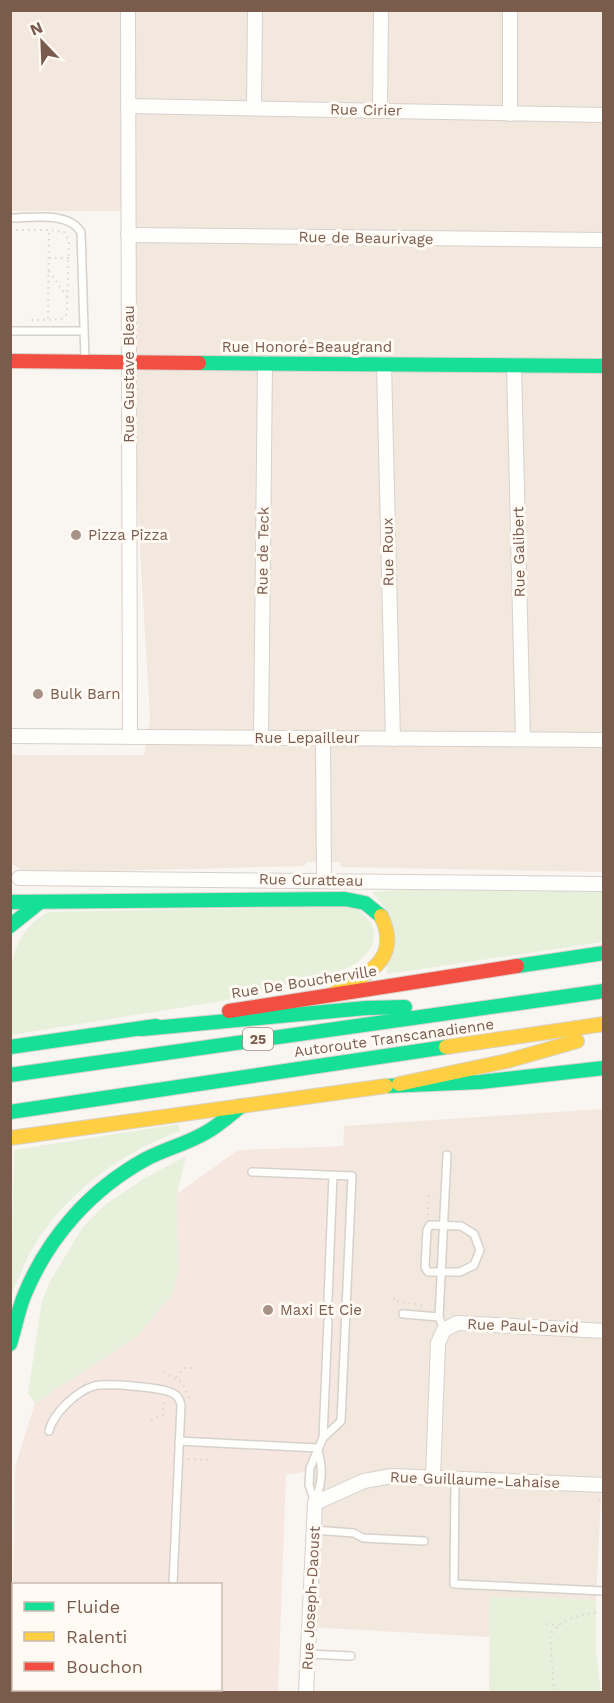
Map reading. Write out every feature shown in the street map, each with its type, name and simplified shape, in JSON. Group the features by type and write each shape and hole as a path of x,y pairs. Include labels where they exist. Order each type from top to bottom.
{"main road":[{"name":"Rue Honoré-Beaugrand","path":"10,362 603,366"},
{"path":"10,902 345,899 362,901 377,911 385,924 387,943 384,956 376,967 333,994"},
{"path":"10,927 39,902"},
{"name":"Rue De Boucherville","path":"10,1047 142,1029 333,994 603,953"},
{"name":"Autoroute Transcanadienne","path":"10,1075 201,1046 603,991"},
{"path":"142,1029 366,1008 506,1006"},
{"name":"Autoroute Transcanadienne","path":"10,1112 603,1024"},
{"path":"10,1138 399,1084 507,1061 603,1034"},
{"path":"399,1084 480,1082 603,1068"},
{"path":"10,1344 18,1310 34,1271 51,1242 72,1216 122,1173 150,1157 211,1130 241,1106"}],"street":[{"name":"Rue Gustave Bleau","path":"128,10 130,737"},
{"path":"254,108 255,10"},
{"path":"380,110 381,10"},
{"path":"510,10 510,114"},
{"name":"Rue Cirier","path":"128,106 603,115"},
{"name":"Rue de Beaurivage","path":"128,235 603,240"},
{"name":"Rue de Teck","path":"261,738 265,363"},
{"name":"Rue Roux","path":"384,364 393,739"},
{"name":"Rue Galibert","path":"514,365 523,739"},
{"name":"Rue Lepailleur","path":"10,736 603,740"},
{"path":"322,739 324,880"},
{"name":"Rue Curatteau","path":"19,878 603,884"},
{"path":"433,1477 438,1343 441,1323"},
{"name":"Rue Paul-David","path":"441,1323 603,1331"},
{"name":"Rue Guillaume-Lahaise","path":"315,1503 376,1477 433,1477 603,1485"},
{"name":"Rue Joseph-Daoust","path":"306,1692 315,1503"}],"lane":[{"path":"10,218 58,218 77,226 83,244 82,331 85,362"},
{"path":"10,331 82,331"},
{"path":"403,1314 441,1323 447,1155"},
{"path":"252,1172 352,1176 341,1421 323,1438 317,1448 310,1477 315,1503"},
{"path":"328,1299 333,1175"},
{"path":"430,1226 468,1229 479,1242 480,1250 474,1265 468,1269 441,1273 426,1270 427,1230 430,1226"},
{"path":"323,1438 328,1321"},
{"path":"49,1431 60,1411 93,1386 154,1389 173,1393 180,1401 173,1583"},
{"path":"179,1441 317,1448"},
{"path":"315,1503 323,1481 323,1465 317,1448"},
{"path":"455,1478 454,1584 603,1592"},
{"path":"314,1530 354,1533 363,1538 424,1541"},
{"path":"308,1654 351,1656"}],"path":[{"path":"10,230 49,230 66,234 69,258 69,299 64,322"},
{"path":"48,320 49,230"},
{"path":"10,257 16,257"},
{"path":"49,258 69,258"},
{"path":"49,271 69,299"},
{"path":"25,320 65,317"},
{"path":"428,1218 429,1191"},
{"path":"175,1378 184,1368 196,1368"},
{"path":"151,1420 163,1415 164,1398"},
{"path":"188,1459 211,1460"},
{"path":"554,1692 548,1641 559,1625 584,1613 598,1613"},
{"path":"546,1624 559,1625"}],"shaded area":[{"path":"11,11 603,11 603,872 341,867 340,862 307,862 304,866 26,873 11,863 11,755 144,755 150,718 129,362 128,211 11,211"},
{"path":"603,1109 604,1430 596,1600 490,1597 490,1637 308,1627 311,1470 332,1466 344,1126"},
{"path":"345,1146 332,1467 286,1475 278,1692 11,1692 12,1636 12,1691 222,1691 222,1583 13,1583 15,1467 35,1403 135,1338 178,1272 177,1194 238,1150"}],"green space":[{"path":"399,890 603,892 603,942 387,974 388,912 372,892"},
{"path":"352,906 370,921 374,938 366,954 348,968 222,1001 11,1035 10,982 15,951 22,936 33,923 48,912"},
{"path":"178,1124 180,1131 135,1151 114,1164 94,1178 59,1212 30,1253 11,1294 14,1150"},
{"path":"186,1156 177,1194 178,1272 172,1295 135,1338 35,1403 28,1393 42,1301 50,1282 82,1228 105,1205 143,1179"},
{"path":"490,1597 596,1600 596,1652 601,1692 489,1692"}],"traffic: fast":[{"path":"199,363 604,366"},
{"path":"10,902 345,899 365,903 381,916"},
{"path":"10,926 40,902"},
{"path":"517,966 604,953"},
{"path":"10,1075 604,991"},
{"path":"142,1029 366,1008 405,1007"},
{"path":"10,1047 156,1026"},
{"path":"10,1112 446,1047"},
{"path":"386,1086 480,1082 604,1068"},
{"path":"10,1344 22,1302 34,1274 45,1254 73,1217 107,1185 126,1171 153,1155 205,1133 241,1106"}],"traffic: slow":[{"path":"333,994 368,973 384,955 387,931 381,916"},
{"path":"446,1047 604,1024"},
{"path":"399,1084 507,1061 577,1041"},
{"path":"10,1138 386,1086"}],"traffic: jam":[{"path":"10,361 199,363"},
{"path":"229,1011 517,966"}],"place":[{"name":"Pizza Pizza","path":"76,535"},
{"name":"Bulk Barn","path":"38,694"},
{"name":"Maxi Et Cie","path":"268,1310"}]}
